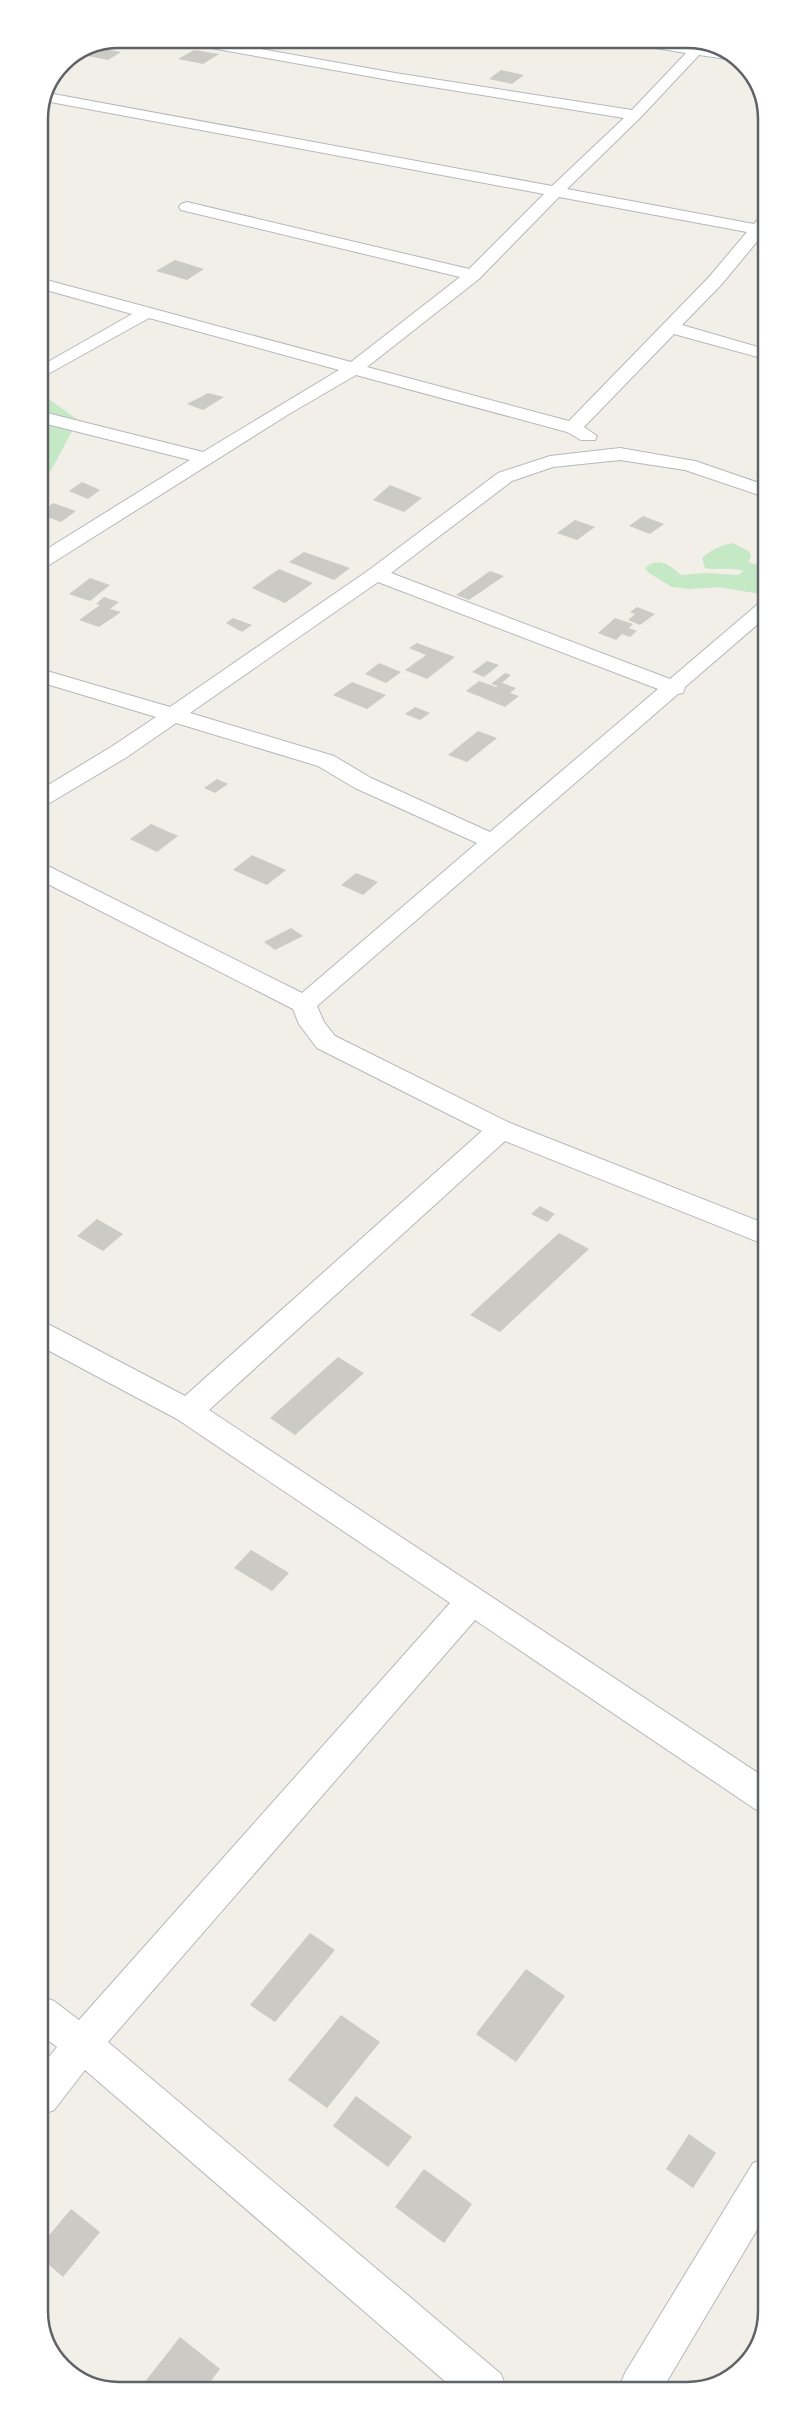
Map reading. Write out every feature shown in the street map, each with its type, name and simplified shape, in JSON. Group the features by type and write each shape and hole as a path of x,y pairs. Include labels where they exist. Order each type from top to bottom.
{"street":[{"path":"234,48 386,75 635,115"},
{"path":"683,48 714,53"},
{"path":"48,557 283,410 353,369 473,275 635,115 696,50"},
{"path":"51,99 556,191 758,225"},
{"path":"187,207 473,275"},
{"path":"573,428 715,281 758,229"},
{"path":"48,286 573,428 620,454"},
{"path":"48,369 146,313"},
{"path":"670,327 758,352"},
{"path":"48,418 208,458"},
{"path":"48,794 119,752 172,716 376,574 505,477 550,462 620,454 688,464 758,489"},
{"path":"376,574 675,688"},
{"path":"304,1004 675,688 758,614"},
{"path":"48,677 334,764 363,783 494,842"},
{"path":"48,875 304,1004 312,1024 326,1042 501,1129 758,1232"},
{"path":"188,1411 501,1129"},
{"path":"48,1343 188,1411 471,1602 758,1792"},
{"path":"48,2088 82,2044 471,1602"},
{"path":"48,2018 82,2044 479,2382"},
{"path":"644,2382 758,2192"}],"green space":[{"path":"48,398 78,420 48,476"},
{"path":"733,543 750,552 751,557 748,562 758,565 758,594 719,587 690,589 672,587 649,573 645,568 650,564 659,562 668,565 681,575 705,573 738,575 744,571 705,568 702,558 724,545"}],"building":[{"path":"104,49 121,52 108,60 86,56"},
{"path":"194,50 219,54 203,64 178,59"},
{"path":"501,70 524,75 512,84 489,79"},
{"path":"175,260 204,269 187,280 156,271"},
{"path":"208,393 224,397 203,410 187,404"},
{"path":"82,482 100,490 88,499 69,491"},
{"path":"390,485 422,498 404,512 373,500"},
{"path":"53,503 76,511 61,522 48,517 48,507"},
{"path":"643,516 664,524 650,534 629,526"},
{"path":"575,520 595,527 577,540 557,533"},
{"path":"304,552 350,568 334,580 289,562"},
{"path":"279,569 313,583 285,603 252,588"},
{"path":"490,571 504,576 469,600 456,595"},
{"path":"90,578 110,585 90,601 69,594"},
{"path":"104,597 119,602 110,609 121,612 99,627 79,620 100,605 96,604"},
{"path":"637,607 655,614 640,625 628,620 635,614 630,612"},
{"path":"233,618 252,625 242,632 226,623"},
{"path":"615,618 633,624 629,628 637,631 630,637 622,634 616,640 598,633"},
{"path":"417,643 455,657 427,679 405,670 426,655 409,648"},
{"path":"487,661 499,665 484,677 472,672"},
{"path":"379,663 401,672 386,683 365,674"},
{"path":"505,673 511,675 502,683 516,688 510,693 519,696 505,707 466,691 479,681 496,687 498,686 491,684"},
{"path":"352,682 386,695 367,709 333,695"},
{"path":"415,707 430,713 420,720 405,714"},
{"path":"478,731 497,738 467,762 448,755"},
{"path":"217,779 228,784 215,793 204,788"},
{"path":"151,824 178,836 157,852 130,839"},
{"path":"252,855 286,870 267,885 233,870"},
{"path":"356,873 378,882 363,895 341,885"},
{"path":"291,928 303,936 275,950 264,942"},
{"path":"540,1206 555,1214 547,1222 531,1214"},
{"path":"97,1219 123,1234 103,1251 77,1236"},
{"path":"559,1233 589,1249 500,1332 470,1315"},
{"path":"338,1357 364,1373 295,1435 270,1418"},
{"path":"251,1550 289,1573 272,1591 234,1568"},
{"path":"310,1933 335,1950 275,2022 250,2005"},
{"path":"526,1969 565,1996 516,2062 476,2034"},
{"path":"341,2015 380,2042 327,2108 288,2080"},
{"path":"356,2096 412,2137 388,2167 333,2126"},
{"path":"689,2134 716,2153 693,2188 666,2169"},
{"path":"424,2169 472,2204 444,2243 395,2207"},
{"path":"71,2209 100,2232 63,2277 48,2264 48,2237"},
{"path":"180,2337 220,2369 211,2381 146,2381"}]}
